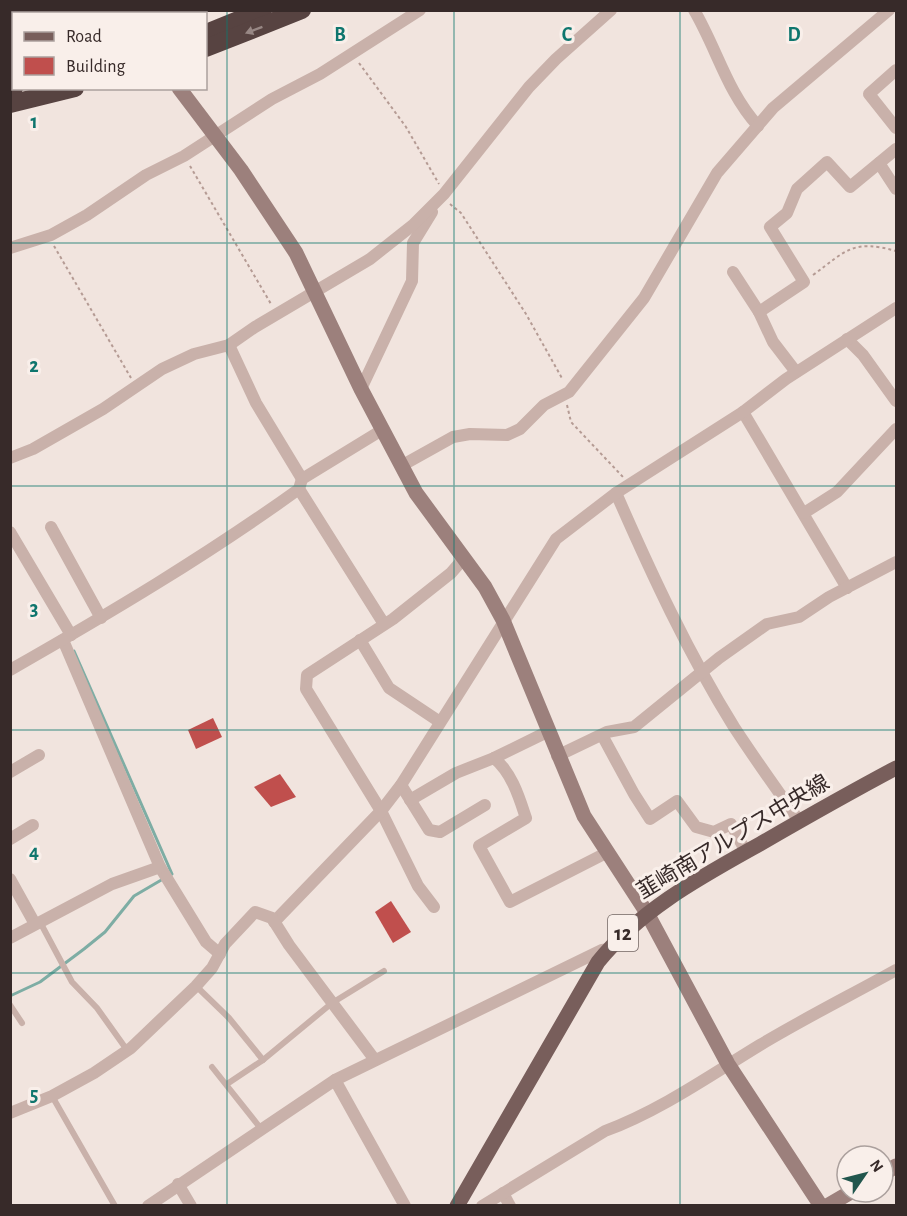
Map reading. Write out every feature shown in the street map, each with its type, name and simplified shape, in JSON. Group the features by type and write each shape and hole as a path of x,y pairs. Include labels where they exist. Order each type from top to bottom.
{"highway":[{"path":"207,33 263,10"},
{"path":"207,48 302,10"},
{"path":"10,104 67,90"}],"main road":[{"name":"韮崎南アルプス中央線","path":"457,1206 598,963 609,949 647,913 746,852 897,768"}],"street":[{"path":"10,248 48,236 87,214 146,175 184,156 420,10"},
{"path":"361,389 412,281 413,243 444,194 529,87 556,59 611,10"},
{"path":"694,10 723,74 747,114 758,126"},
{"path":"401,466 453,437 470,434 507,435 520,429 544,405 569,392 644,298 717,173 796,87 889,10"},
{"path":"897,70 869,94 897,128"},
{"path":"180,90 268,208 315,290 361,389 401,466 426,508 485,587 503,620 557,756 584,816 647,913 728,1064 821,1206"},
{"path":"759,312 804,282 770,227 787,213 797,189 827,162 850,187 897,149"},
{"path":"879,164 897,189"},
{"path":"10,458 33,449 137,388 169,365 194,354 229,345 315,290 370,259 413,225 444,194"},
{"path":"733,272 759,312 773,342 796,372"},
{"path":"274,922 381,811 401,785 556,539 616,493 743,412 796,372 897,308"},
{"path":"848,339 863,355 897,401"},
{"path":"229,345 256,403 384,624"},
{"path":"743,412 847,588"},
{"path":"804,513 837,492 897,429"},
{"path":"10,670 101,618 228,540 301,484 382,430"},
{"path":"616,493 646,561 703,672 733,725 800,822"},
{"path":"51,527 101,618"},
{"path":"10,532 15,551 67,637 164,873 206,942 220,954"},
{"path":"434,907 418,886 381,811 306,689 307,675 384,624 451,573 464,558"},
{"path":"557,756 602,735 633,727 767,624 799,617 897,562"},
{"path":"360,640 389,688 440,722"},
{"path":"410,800 456,774 548,732"},
{"path":"602,735 650,819 677,801 696,828 714,832 731,824 746,852"},
{"path":"10,772 39,755"},
{"path":"494,758 501,764 516,789 526,818 479,846 510,902 608,852"},
{"path":"401,785 429,830 440,832 485,805"},
{"path":"10,839 33,825"},
{"path":"10,938 112,884 164,873"},
{"path":"10,879 37,922"},
{"path":"10,1113 52,1096 94,1073 127,1050 196,986 212,968 225,944 255,912 267,915 274,922 375,1060"},
{"path":"148,1206 335,1080 602,950 609,949"},
{"path":"482,1206 604,1131 659,1106 805,1018 897,970"},
{"path":"335,1080 405,1206"},
{"path":"178,1184 191,1206"},
{"path":"503,1193 510,1206"}],"lane":[{"path":"37,922 72,982 97,1008 127,1050"},
{"path":"227,1084 263,1059 332,1003 384,970"},
{"path":"196,986 229,1018 263,1059"},
{"path":"10,1005 21,1023"},
{"path":"212,1067 262,1130"},
{"path":"52,1096 115,1206"}],"path":[{"path":"352,54 406,127 449,204 461,213 526,314 569,392 566,410 571,422 630,484"},
{"path":"184,156 277,314"},
{"path":"48,236 137,388"},
{"path":"804,282 849,248 872,244 897,251"}],"building":[{"path":"213,718 222,737 196,749 188,730"},
{"path":"280,774 296,797 271,807 254,787"},
{"path":"391,901 411,932 393,943 375,912"}],"waterway":[{"path":"74,651 172,874 169,876"},
{"path":"10,996 40,982 84,949 105,932 134,896 163,879"}]}
